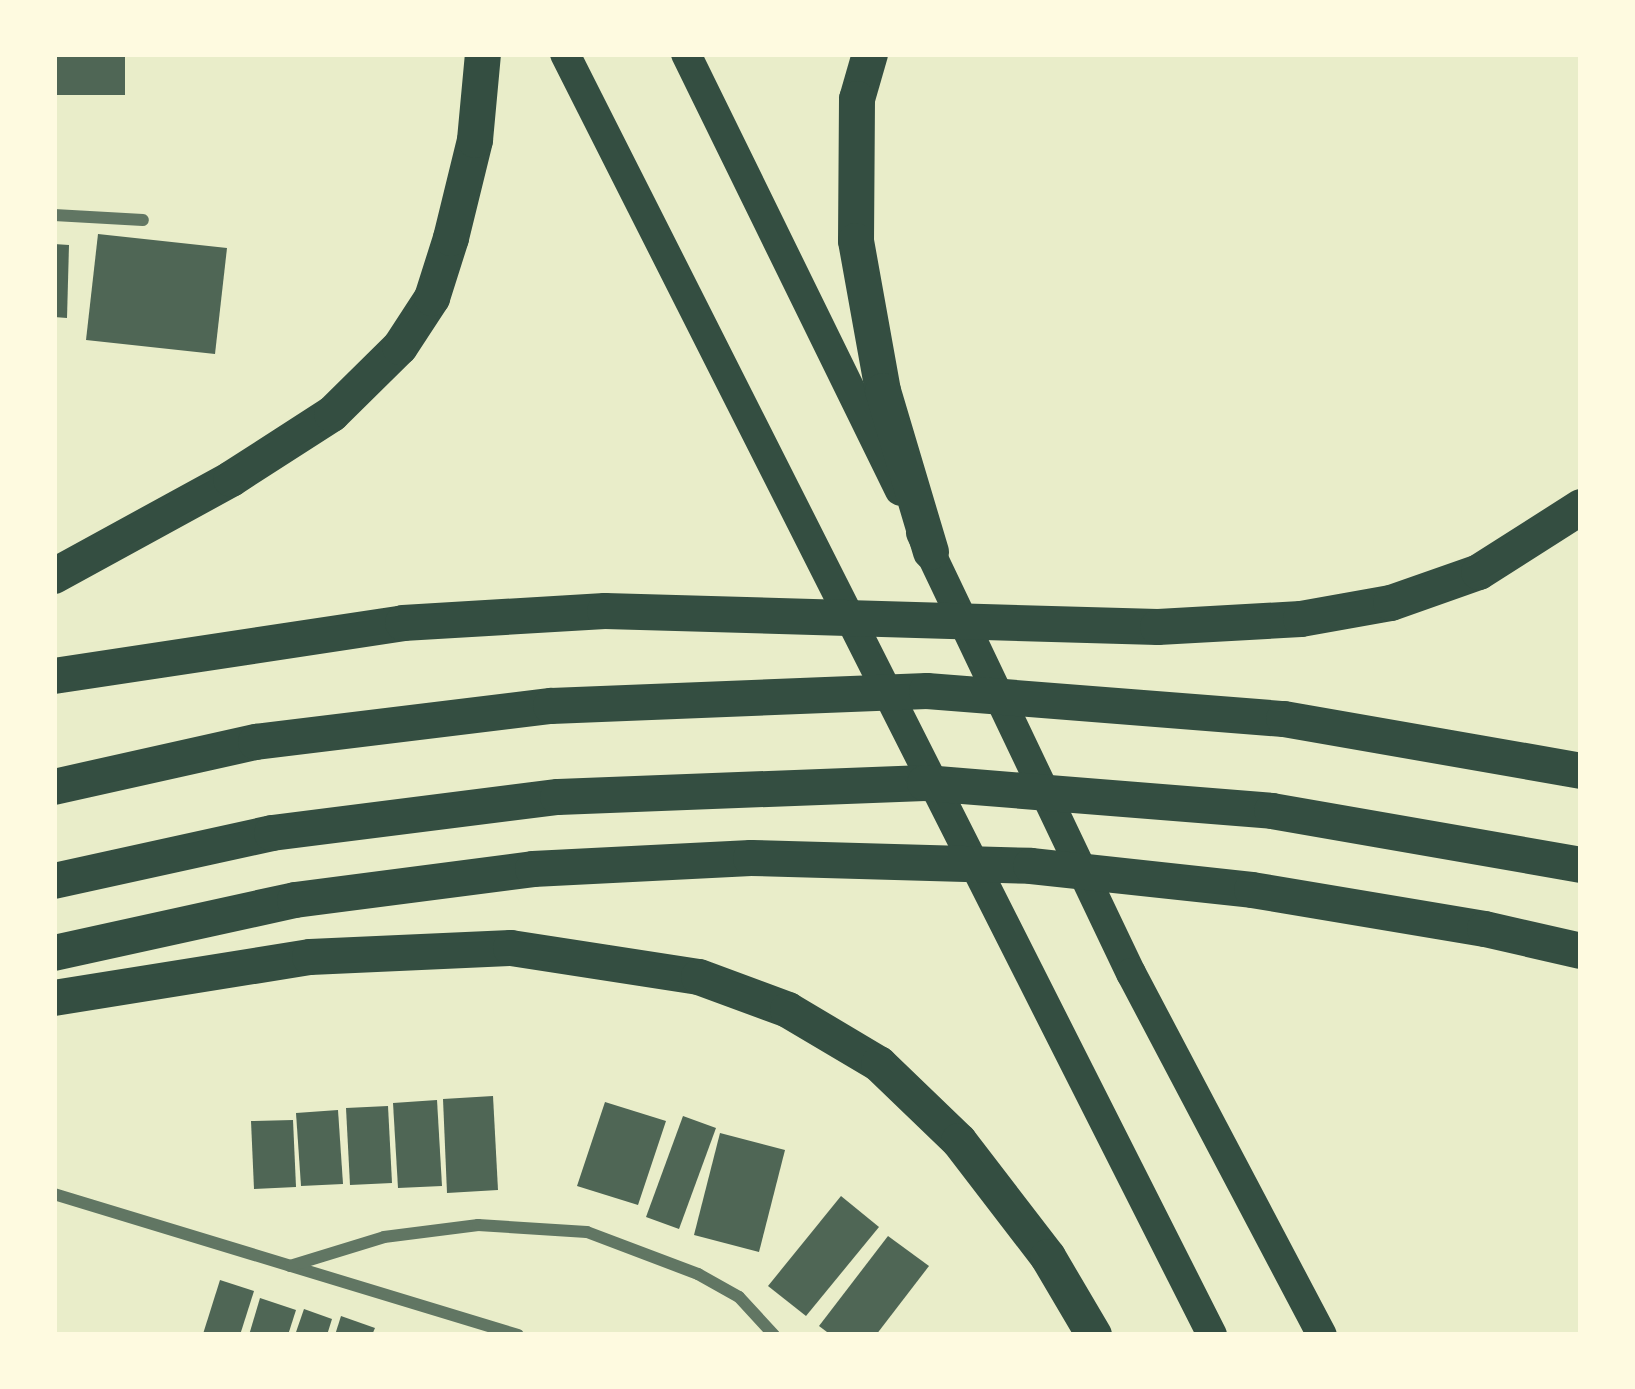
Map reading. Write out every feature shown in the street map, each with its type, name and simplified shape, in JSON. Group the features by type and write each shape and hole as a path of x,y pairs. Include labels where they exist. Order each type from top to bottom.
{"highway":[{"path":"54,575 231,479 332,414 400,347 432,298 451,238 475,140 483,54"},
{"path":"870,54 857,99 856,242 883,391 931,552"},
{"path":"54,676 403,623 605,611 1158,627 1301,620 1391,603 1478,572 1581,507"},
{"path":"54,787 256,742 551,706 927,691 1284,719 1581,771"},
{"path":"54,881 272,833 558,797 926,782 1272,811 1581,865"},
{"path":"54,953 319,897 533,869 751,857 1031,866 1252,890 1485,929 1581,951"},
{"path":"54,998 310,957 511,948 699,977 788,1010 879,1064 959,1141 1048,1257 1094,1335"}],"main road":[{"path":"566,54 1211,1335"},
{"path":"686,54 1131,973 1322,1335"}],"street":[{"path":"54,215 143,220"},
{"path":"54,1195 518,1335"},
{"path":"290,1266 384,1237 478,1225 586,1232 647,1251 739,1297 774,1335"}],"building":[{"path":"54,54 125,54 125,95 54,95"},
{"path":"98,234 227,248 215,354 86,340"},
{"path":"54,244 69,245 67,318 54,317"},
{"path":"493,1096 498,1190 447,1193 443,1099"},
{"path":"437,1100 442,1186 398,1188 393,1103"},
{"path":"605,1102 666,1121 638,1205 577,1186"},
{"path":"388,1106 392,1183 350,1185 346,1108"},
{"path":"338,1110 343,1184 301,1186 296,1113"},
{"path":"683,1116 716,1128 679,1229 646,1217"},
{"path":"293,1120 296,1187 254,1189 251,1121"},
{"path":"720,1133 785,1150 759,1252 694,1235"},
{"path":"841,1196 879,1227 806,1316 768,1286"},
{"path":"888,1236 929,1266 876,1335 831,1335 819,1326"},
{"path":"220,1280 254,1291 240,1335 203,1334"},
{"path":"260,1298 296,1310 288,1335 249,1335"},
{"path":"304,1309 332,1319 327,1335 295,1335"},
{"path":"341,1316 375,1328 372,1335 335,1335"}]}
